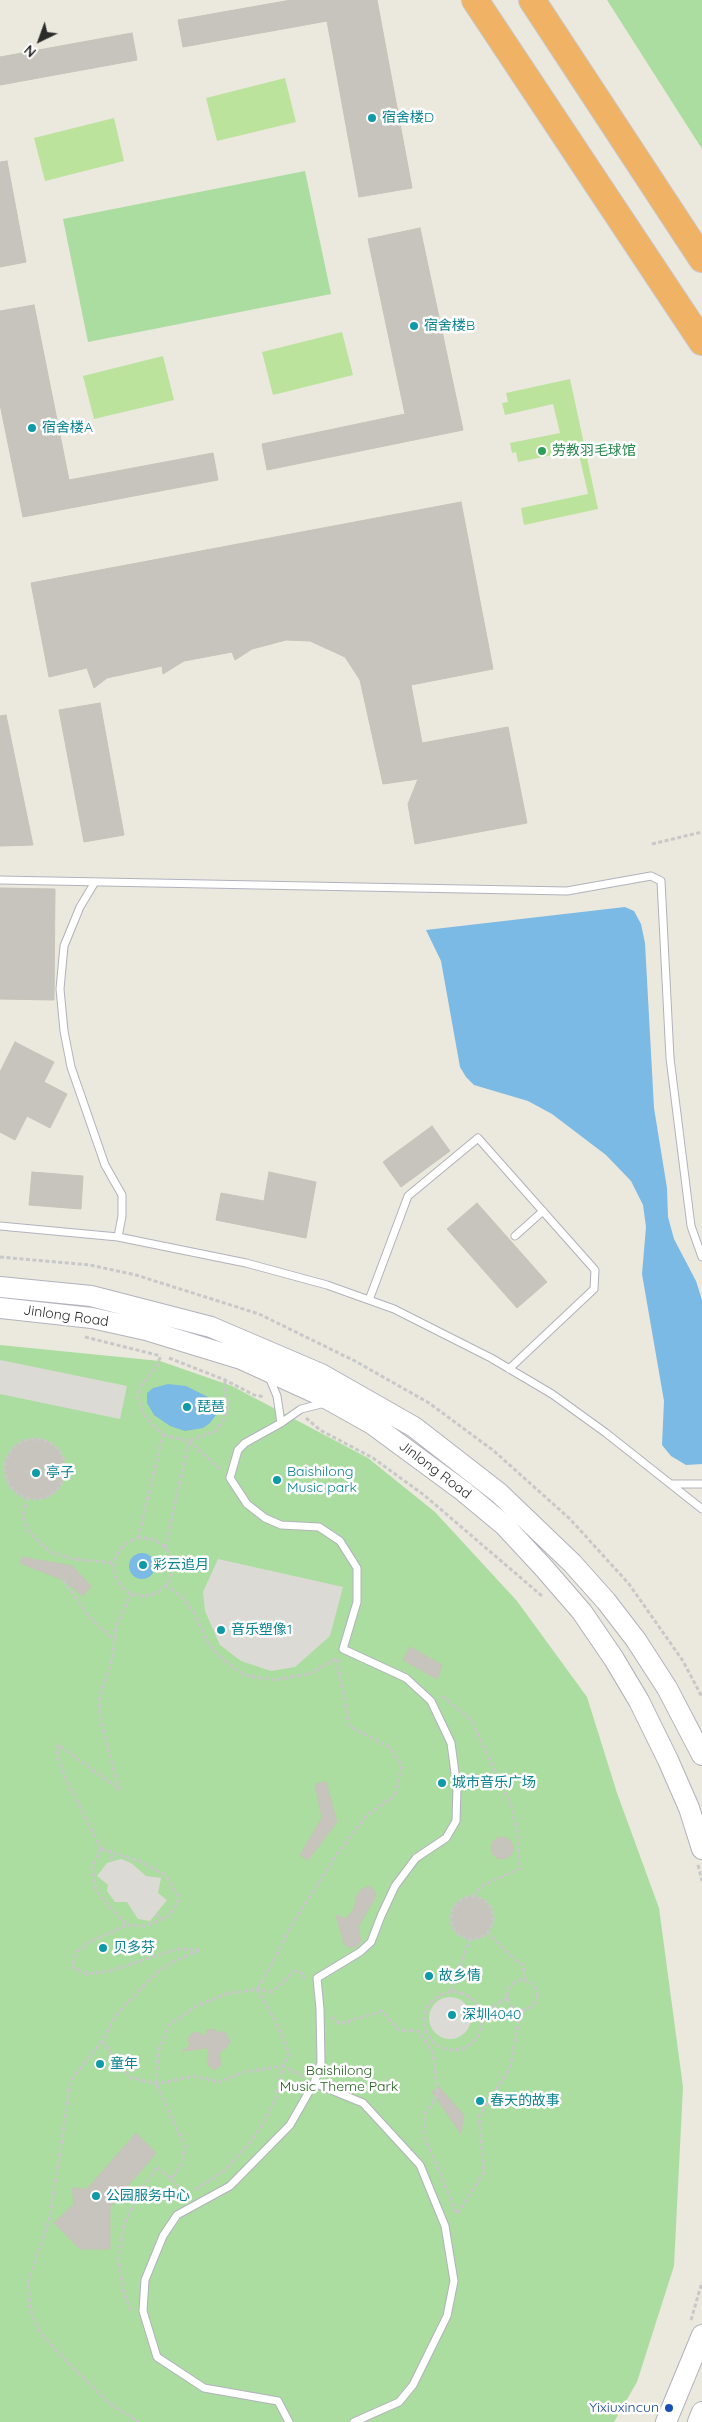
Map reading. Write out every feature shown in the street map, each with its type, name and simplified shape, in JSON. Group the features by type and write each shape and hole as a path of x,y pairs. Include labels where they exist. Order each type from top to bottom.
{"highway":[{"path":"476,0 702,342"},
{"path":"532,0 702,259"}],"main road":[{"name":"Jinlong Road","path":"0,1287 92,1296 211,1327 321,1374 414,1427 499,1493 544,1535 600,1595 636,1640 662,1680 702,1755"},
{"name":"Jinlong Road","path":"0,1308 92,1318 146,1330 192,1343 258,1366 334,1403 388,1435 464,1491 504,1525 582,1612 614,1659 640,1701 668,1760 689,1808 700,1855"},
{"path":"666,2422 693,2362 702,2335"},
{"path":"698,2422 702,2412"}],"lane":[{"path":"0,880 567,891 651,876 661,881 670,1058 689,1218 702,1257"},
{"path":"95,882 80,907 64,946 60,989 70,1067 105,1165 122,1195 122,1216 118,1237"},
{"path":"369,1300 408,1196 478,1138 595,1270 594,1289 509,1369"},
{"path":"515,1236 543,1211"},
{"path":"0,1226 118,1237 246,1263 327,1285 394,1309 509,1369 552,1394 606,1433 702,1509"},
{"path":"258,1366 272,1384 279,1406 280,1423"},
{"path":"290,2422 278,2401 204,2388 157,2357 143,2311 145,2280 163,2236 176,2215 230,2186 290,2124 314,2083 321,2063 320,2009 317,1978 360,1952 371,1942 395,1886 416,1858 446,1838 456,1821 457,1788 451,1742 431,1701 406,1678 343,1649 357,1602 357,1568 340,1541 319,1528 281,1525 264,1518 247,1504 230,1478 238,1450 245,1443 301,1409 334,1403"},
{"path":"670,1484 702,1484"},
{"path":"314,2083 363,2103 420,2165 445,2226 453,2262 454,2281 447,2316 413,2385 399,2402 354,2422"}],"path":[{"path":"652,844 702,832"},
{"path":"82,1336 161,1356 225,1380 254,1395 269,1397"},
{"path":"161,1356 154,1370 140,1385 138,1397 144,1415 163,1434 190,1441 230,1478"},
{"path":"190,1441 216,1431 225,1417 229,1404 225,1393 225,1380"},
{"path":"304,1416 320,1430 373,1458 424,1495 544,1598"},
{"path":"138,1538 163,1434"},
{"path":"29,1440 48,1442 56,1447 65,1463 62,1483 47,1496 37,1499 27,1498 10,1485 6,1476 8,1457 20,1443 29,1440"},
{"path":"165,1548 190,1441"},
{"path":"27,1498 23,1517 28,1531 50,1552 81,1560 114,1563"},
{"path":"138,1538 148,1538 158,1542 165,1548 172,1567 165,1585 149,1595 131,1593 118,1581 114,1563 122,1547 138,1538"},
{"path":"63,1580 90,1618 115,1641"},
{"path":"165,1585 182,1597 194,1613 208,1644 222,1659 244,1675 274,1680 309,1674 337,1658 343,1649"},
{"path":"101,1849 66,1779 57,1756 58,1745 119,1789 100,1722 99,1699 114,1656 116,1627 131,1593"},
{"path":"257,1989 272,1964 290,1926 337,1854 365,1817 395,1795 402,1766 389,1747 349,1726 337,1658"},
{"path":"101,1849 142,1862 165,1875 172,1883 179,1897 176,1906 163,1918 144,1926 127,1925 90,1942 76,1952 72,1967 86,1974 109,1971 177,1949 201,1950 171,1963 157,1972 116,2015 102,2040 71,2080 50,2216 28,2282 30,2309 40,2332 58,2353 110,2404 139,2422"},
{"path":"101,1849 92,1866 94,1887 127,1925"},
{"path":"109,1850 112,1862"},
{"path":"700,1855 702,1881"},
{"path":"472,1897 483,1885 519,1869"},
{"path":"451,1991 470,1939 487,1932 493,1920 490,1907 480,1898 472,1897 460,1901 455,1906 452,1918 456,1931 470,1939"},
{"path":"156,1914 163,1918"},
{"path":"487,1932 513,1958 523,1965 525,1980 536,1989 537,1999 531,2008 521,2010 512,2006 508,1998"},
{"path":"170,2179 182,2163 185,2146 156,2084 158,2052 169,2025 198,2006 226,1994 257,1989 272,1992 295,1971 303,1974 305,1983"},
{"path":"482,2014 508,1998 512,1984 525,1980"},
{"path":"132,2314 123,2290 118,2256 126,2222 141,2190 157,2167 186,2196 224,2171 248,2145 263,2124 276,2098 283,2066 289,2053 276,2022 257,1989"},
{"path":"451,1991 461,1992 470,1997 478,2004 482,2014 480,2034 474,2042 465,2048 455,2050 437,2045 425,2031 424,2013 434,1998 451,1991"},
{"path":"320,2009 340,2024 382,2010 399,2030 418,2031 433,2053 438,2094 425,2114 424,2136 456,2214 484,2172 479,2116 510,2068 521,2010"},
{"path":"102,2040 130,2077 156,2084 194,2076 219,2082 244,2072 283,2066 314,2083"}],"green space":[{"path":"607,0 702,0 702,149"},
{"path":"285,78 296,122 217,141 206,98"},
{"path":"114,118 124,161 45,181 34,138"},
{"path":"305,171 331,294 88,342 63,219"},
{"path":"342,332 353,375 273,395 262,352"},
{"path":"163,356 174,400 94,419 83,376"},
{"name":"劳教羽毛球馆","path":"570,379 598,509 524,525 521,508 588,494 578,450 518,462 516,452 512,453 510,443 560,433 553,404 505,415 502,403 508,402 506,393"},
{"name":"Baishilong Music Theme Park","path":"0,1345 160,1361 232,1386 368,1458 435,1512 517,1601 587,1697 617,1793 659,1908 683,2087 674,2266 637,2382 614,2422 0,2422"}],"shaded area":[{"path":"0,1360 127,1386 120,1419 0,1394"},
{"path":"218,1559 343,1587 330,1636 295,1667 271,1671 241,1661 220,1645 205,1611 203,1592"},
{"path":"121,1859 131,1863 146,1876 161,1878 158,1893 167,1900 150,1921 138,1919 127,1902 115,1902 107,1891 108,1885 97,1876 107,1863"},
{"path":"454,1997 462,2000 468,2006 471,2018 468,2030 462,2036 446,2039 438,2036 432,2030 429,2014 432,2006 438,2000"}],"water":[{"path":"625,907 634,911 641,924 645,943 654,1108 667,1188 668,1217 674,1239 696,1281 702,1300 702,1464 686,1465 671,1456 662,1445 664,1401 642,1274 646,1227 643,1205 631,1181 606,1155 552,1114 528,1101 474,1085 466,1077 460,1067 441,961 426,930"},
{"path":"168,1384 186,1386 210,1398 216,1406 216,1415 210,1423 203,1428 185,1431 170,1426 154,1415 147,1403 147,1393 153,1388"},
{"path":"142,1553 151,1557 155,1566 151,1575 142,1579 133,1575 129,1566 133,1557"}],"building":[{"name":"宿舍楼D","path":"291,0 377,0 412,188 359,197 327,21 183,47 178,20"},
{"path":"132,33 137,60 0,85 0,57"},
{"path":"7,161 26,262 0,267 0,162"},
{"name":"宿舍楼B","path":"420,228 463,430 267,470 262,444 405,414 368,239"},
{"name":"宿舍楼A","path":"34,305 69,480 213,453 218,480 23,517 0,404 0,311"},
{"path":"461,502 493,669 411,685 422,743 508,727 527,823 415,844 408,804 418,779 383,784 360,680 345,657 310,641 286,640 252,649 235,660 232,652 184,661 163,674 162,666 107,678 94,688 87,668 49,677 31,583"},
{"path":"100,703 124,835 84,842 59,710"},
{"path":"6,715 33,845 0,846 0,716"},
{"path":"0,888 55,889 54,1000 0,999"},
{"path":"15,1042 54,1062 44,1082 67,1094 50,1128 27,1116 15,1140 0,1132 0,1072"},
{"path":"432,1126 450,1151 401,1187 383,1162"},
{"path":"32,1172 83,1176 81,1209 29,1205"},
{"path":"269,1172 316,1182 306,1238 216,1220 221,1193 264,1201"},
{"path":"477,1203 547,1282 517,1308 447,1229"},
{"path":"35,1439 51,1444 56,1448 60,1453 65,1469 60,1485 56,1490 51,1494 35,1499 19,1494 14,1490 10,1485 5,1469 10,1453 14,1448 19,1444"},
{"path":"22,1557 72,1566 91,1586 83,1596 63,1580 20,1563"},
{"path":"410,1647 442,1665 437,1679 403,1660"},
{"path":"326,1782 337,1822 308,1860 300,1855 322,1818 315,1784"},
{"path":"498,1837 506,1837 513,1844 513,1852 506,1859 498,1859 491,1852 491,1844"},
{"path":"370,1886 376,1893 374,1900 358,1927 361,1941 357,1946 350,1948 344,1944 336,1915 346,1919 354,1909 357,1895 362,1889"},
{"path":"472,1897 487,1903 493,1918 487,1933 472,1939 457,1933 451,1918 457,1903"},
{"path":"215,2029 215,2032 225,2032 230,2041 227,2047 219,2053 221,2065 214,2070 208,2065 208,2048 182,2051 190,2046 188,2039 191,2034 197,2032 206,2037 207,2030"},
{"path":"439,2087 464,2115 461,2134 432,2092"},
{"name":"公园服务中心","path":"136,2133 156,2153 110,2207 110,2249 80,2249 54,2223 74,2204 72,2188 87,2189"}],"place":[{"name":"宿舍楼D","path":"372,118"},
{"name":"宿舍楼B","path":"414,326"},
{"name":"宿舍楼A","path":"32,428"},
{"name":"劳教羽毛球馆","path":"542,451"},
{"name":"琵琶","path":"187,1407"},
{"name":"亭子","path":"36,1473"},
{"name":"Baishilong Music park","path":"277,1480"},
{"name":"彩云追月","path":"143,1565"},
{"name":"音乐塑像1","path":"221,1630"},
{"name":"城市音乐广场","path":"442,1783"},
{"name":"贝多芬","path":"103,1948"},
{"name":"故乡情","path":"429,1976"},
{"name":"深圳4040","path":"452,2015"},
{"name":"童年","path":"100,2064"},
{"name":"春天的故事","path":"480,2101"},
{"name":"公园服务中心","path":"96,2196"},
{"name":"Yixiuxincun","path":"669,2408"}]}
